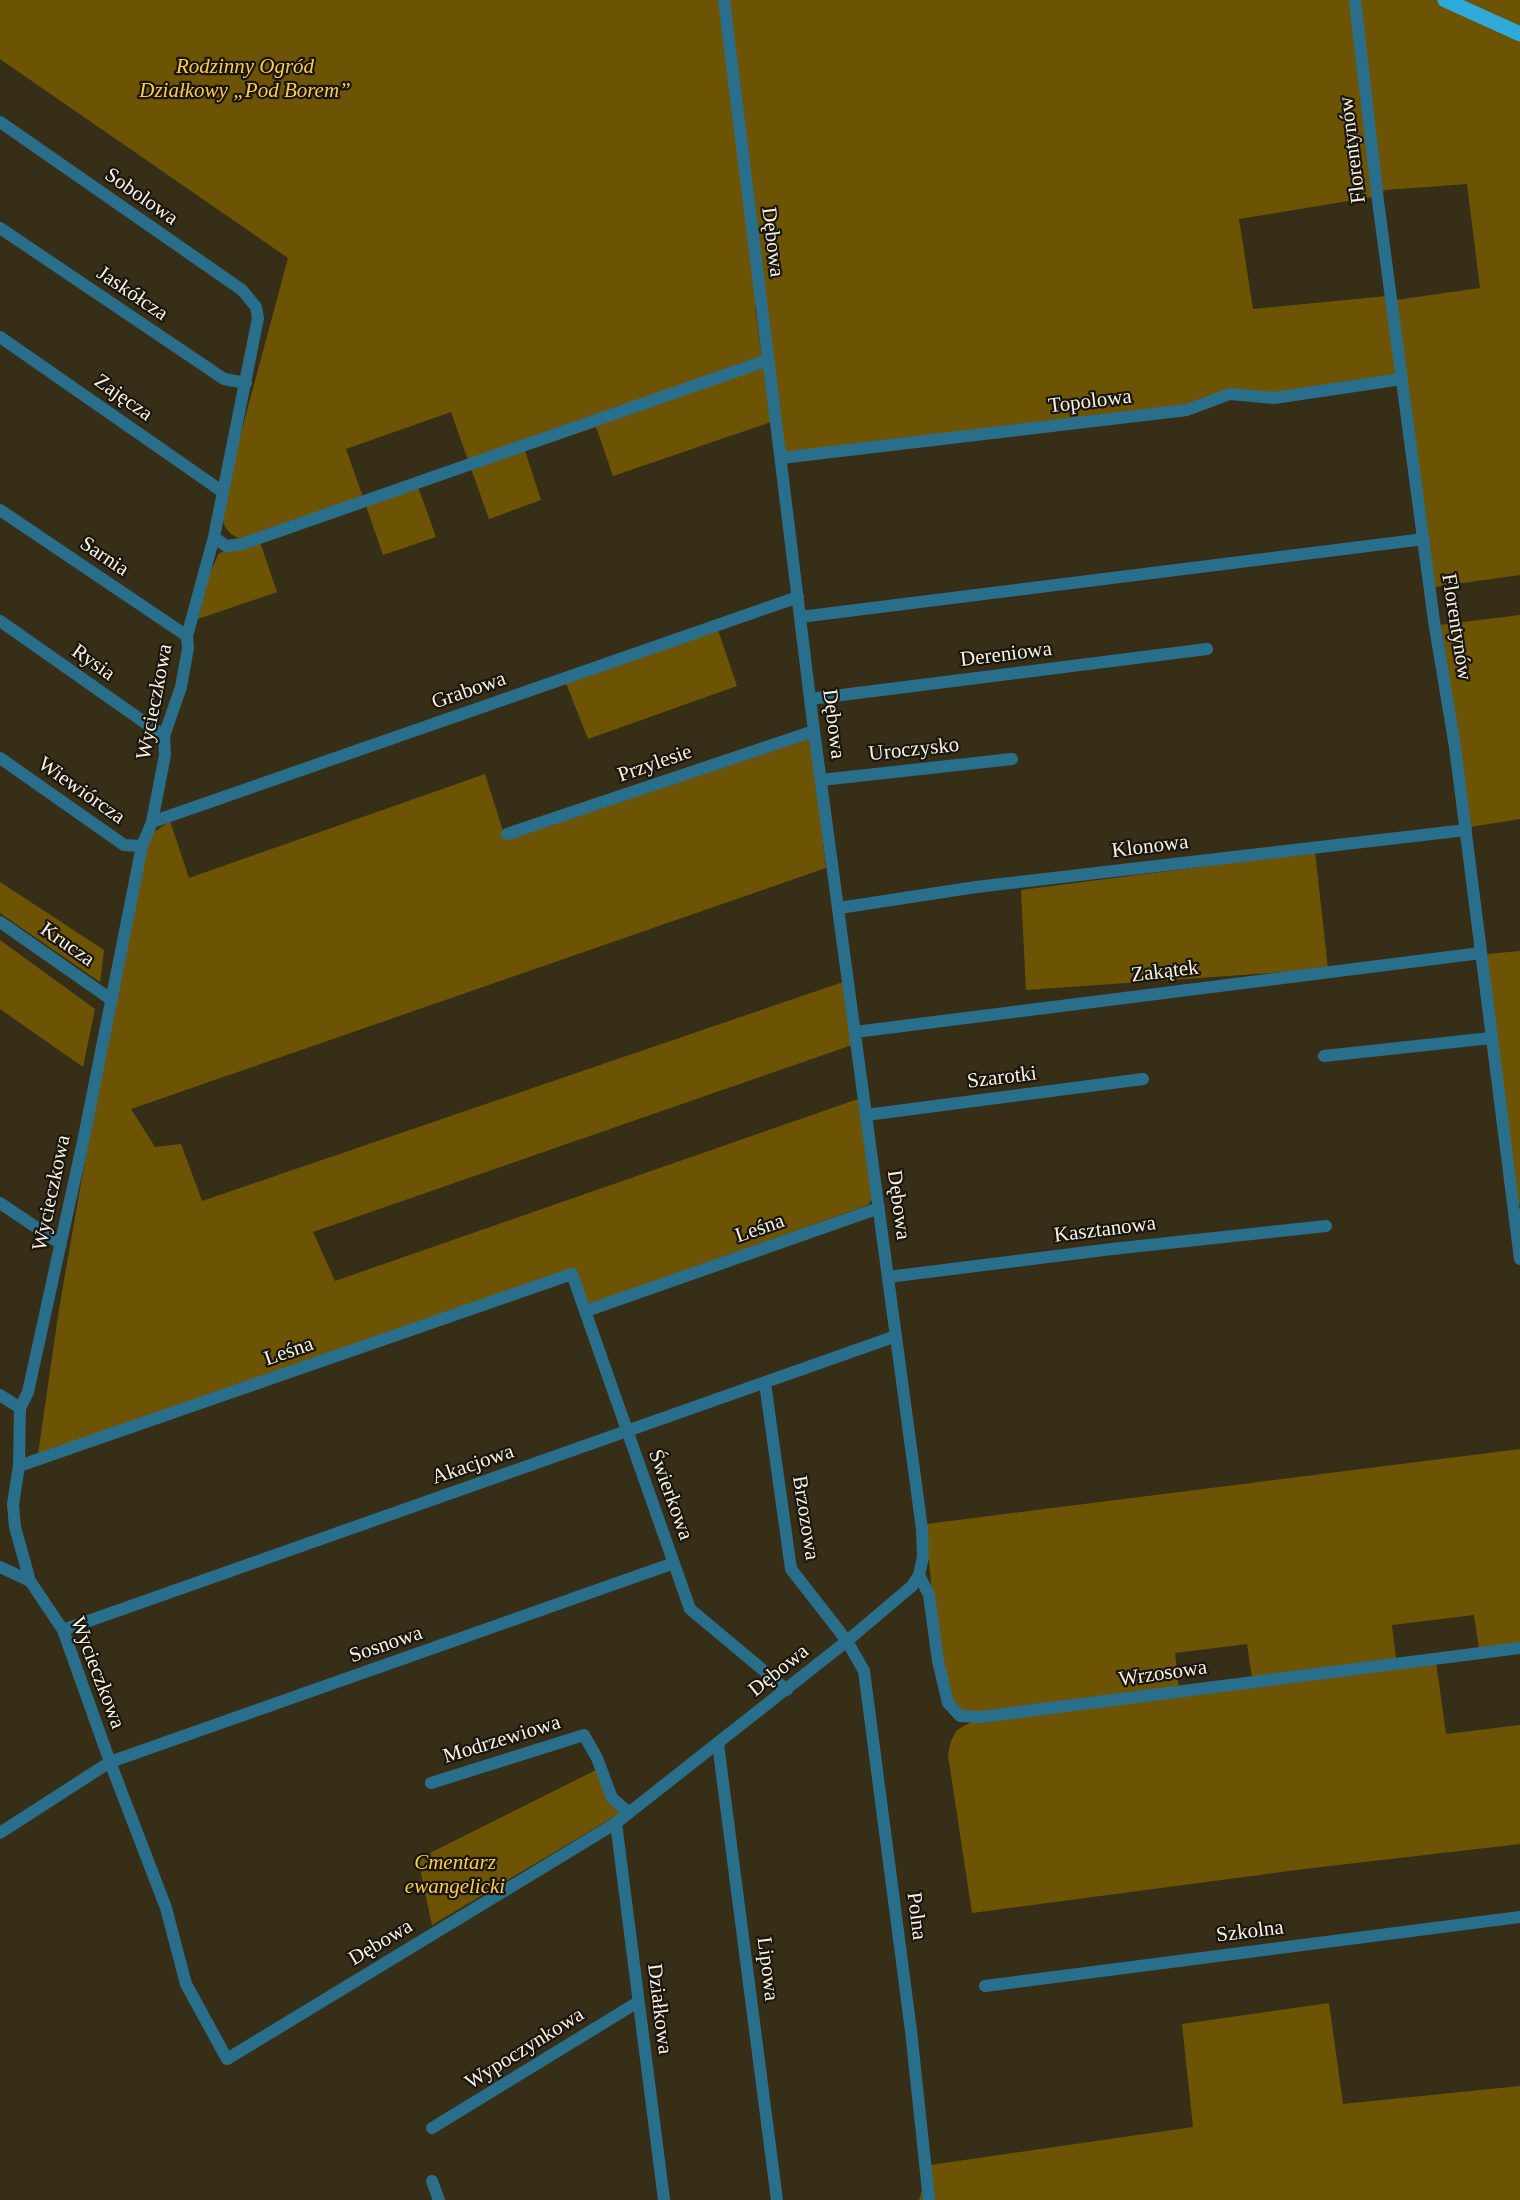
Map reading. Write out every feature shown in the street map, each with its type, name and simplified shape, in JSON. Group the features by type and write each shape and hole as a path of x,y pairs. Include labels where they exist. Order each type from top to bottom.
{"main road":[{"path":"1445,0 1520,33"}],"street":[{"name":"Dębowa","path":"227,2059 616,1823 847,1641 912,1586 919,1575 923,1557 922,1529 814,731 724,0"},
{"name":"Florentynów","path":"1355,0 1378,201 1466,830 1520,1259"},
{"name":"Sobolowa","path":"0,122 242,290 256,307"},
{"name":"Jaskółcza","path":"0,228 224,379 246,383"},
{"name":"Wycieczkowa","path":"227,2059 186,1984 166,1908 63,1630 30,1581 15,1527 14,1504 19,1466 20,1408 28,1392 61,1244 142,846 152,822 165,755 164,736 182,687 188,648 187,636 214,537 258,318 256,307"},
{"name":"Zajęcza","path":"0,337 223,492"},
{"path":"214,537 226,546 243,544 768,360"},
{"name":"Topolowa","path":"781,458 1187,410 1230,394 1274,398 1402,379"},
{"name":"Sarnia","path":"0,510 187,636"},
{"path":"800,617 1424,539"},
{"name":"Grabowa","path":"152,822 798,597"},
{"name":"Rysia","path":"0,621 164,736"},
{"name":"Dereniowa","path":"810,699 1207,649"},
{"name":"Przylesie","path":"507,834 814,731"},
{"name":"Wiewiórcza","path":"0,758 124,845 142,846"},
{"name":"Uroczysko","path":"821,780 1012,759"},
{"name":"Klonowa","path":"839,908 976,887 1466,830"},
{"name":"Krucza","path":"0,922 112,1000"},
{"name":"Zakątek","path":"855,1032 1481,953"},
{"path":"1324,1056 1491,1038"},
{"name":"Szarotki","path":"866,1114 1143,1079"},
{"path":"0,1203 61,1244"},
{"name":"Leśna","path":"586,1311 879,1208"},
{"name":"Kasztanowa","path":"888,1277 1100,1250 1326,1226"},
{"name":"Leśna","path":"19,1466 572,1274"},
{"name":"Świerkowa","path":"572,1274 690,1609 787,1690"},
{"name":"Akacjowa","path":"63,1630 896,1336"},
{"name":"Brzozowa","path":"765,1383 791,1569 847,1641"},
{"path":"0,1395 20,1408"},
{"name":"Sosnowa","path":"0,1833 110,1762 674,1563"},
{"path":"0,1567 30,1581"},
{"name":"Wrzosowa","path":"919,1575 929,1595 938,1661 948,1703 960,1716 990,1715 1520,1648"},
{"name":"Polna","path":"847,1641 864,1671 911,2031 929,2200"},
{"name":"Modrzewiowa","path":"430,1783 584,1735 597,1758 612,1798 629,1813"},
{"name":"Lipowa","path":"718,1744 777,2200"},
{"name":"Działkowa","path":"616,1823 663,2200"},
{"name":"Szkolna","path":"985,1986 1520,1917"},
{"name":"Wypoczynkowa","path":"432,2128 638,2002"},
{"path":"432,2181 439,2200"}],"green space":[{"name":"Rodzinny Ogród Działkowy „Pod Borem”","path":"0,0 1520,0 1520,575 1434,587 1396,300 1480,288 1467,184 1385,190 1373,197 1239,219 1253,309 1387,296 1397,376 1273,394 1230,392 1185,406 784,456 765,302 755,306 771,422 613,476 596,427 525,451 541,500 489,519 451,412 346,449 364,500 241,539 238,538 225,527 222,517 226,489 288,258 0,59"},
{"path":"418,487 436,537 383,555 366,506"},
{"path":"260,542 277,592 198,619 204,587 219,553"},
{"path":"1520,615 1520,819 1470,827 1439,625"},
{"path":"718,630 737,686 588,739 566,683"},
{"path":"811,738 826,868 131,1109 155,1147 181,1144 202,1201 843,982 852,1045 313,1232 335,1281 858,1099 872,1199 868,1205 586,1306 573,1272 38,1454 59,1309 100,1075 149,839 154,832 170,821 189,878 485,774 504,834 769,748"},
{"path":"1315,852 1328,969 1026,990 1021,890"},
{"path":"0,882 104,950 100,982 0,913"},
{"path":"0,940 95,1009 83,1067 0,1009"},
{"path":"1520,951 1520,1204 1516,1204 1487,954"},
{"path":"1520,1449 1520,1644 1479,1648 1474,1615 1392,1625 1396,1659 1252,1678 1247,1644 1175,1653 1179,1691 966,1713 951,1701 932,1594 926,1524"},
{"path":"1436,1662 1446,1734 1520,1725 1520,1844 1304,1869 972,1913 948,1755 951,1741 957,1730 971,1722"},
{"name":"Cmentarz ewangelicki","path":"598,1769 622,1812 432,1925 418,1859"},
{"path":"1329,2003 1343,2104 1520,2086 1520,2200 919,2200 930,2165 1193,2127 1182,2024"}]}
